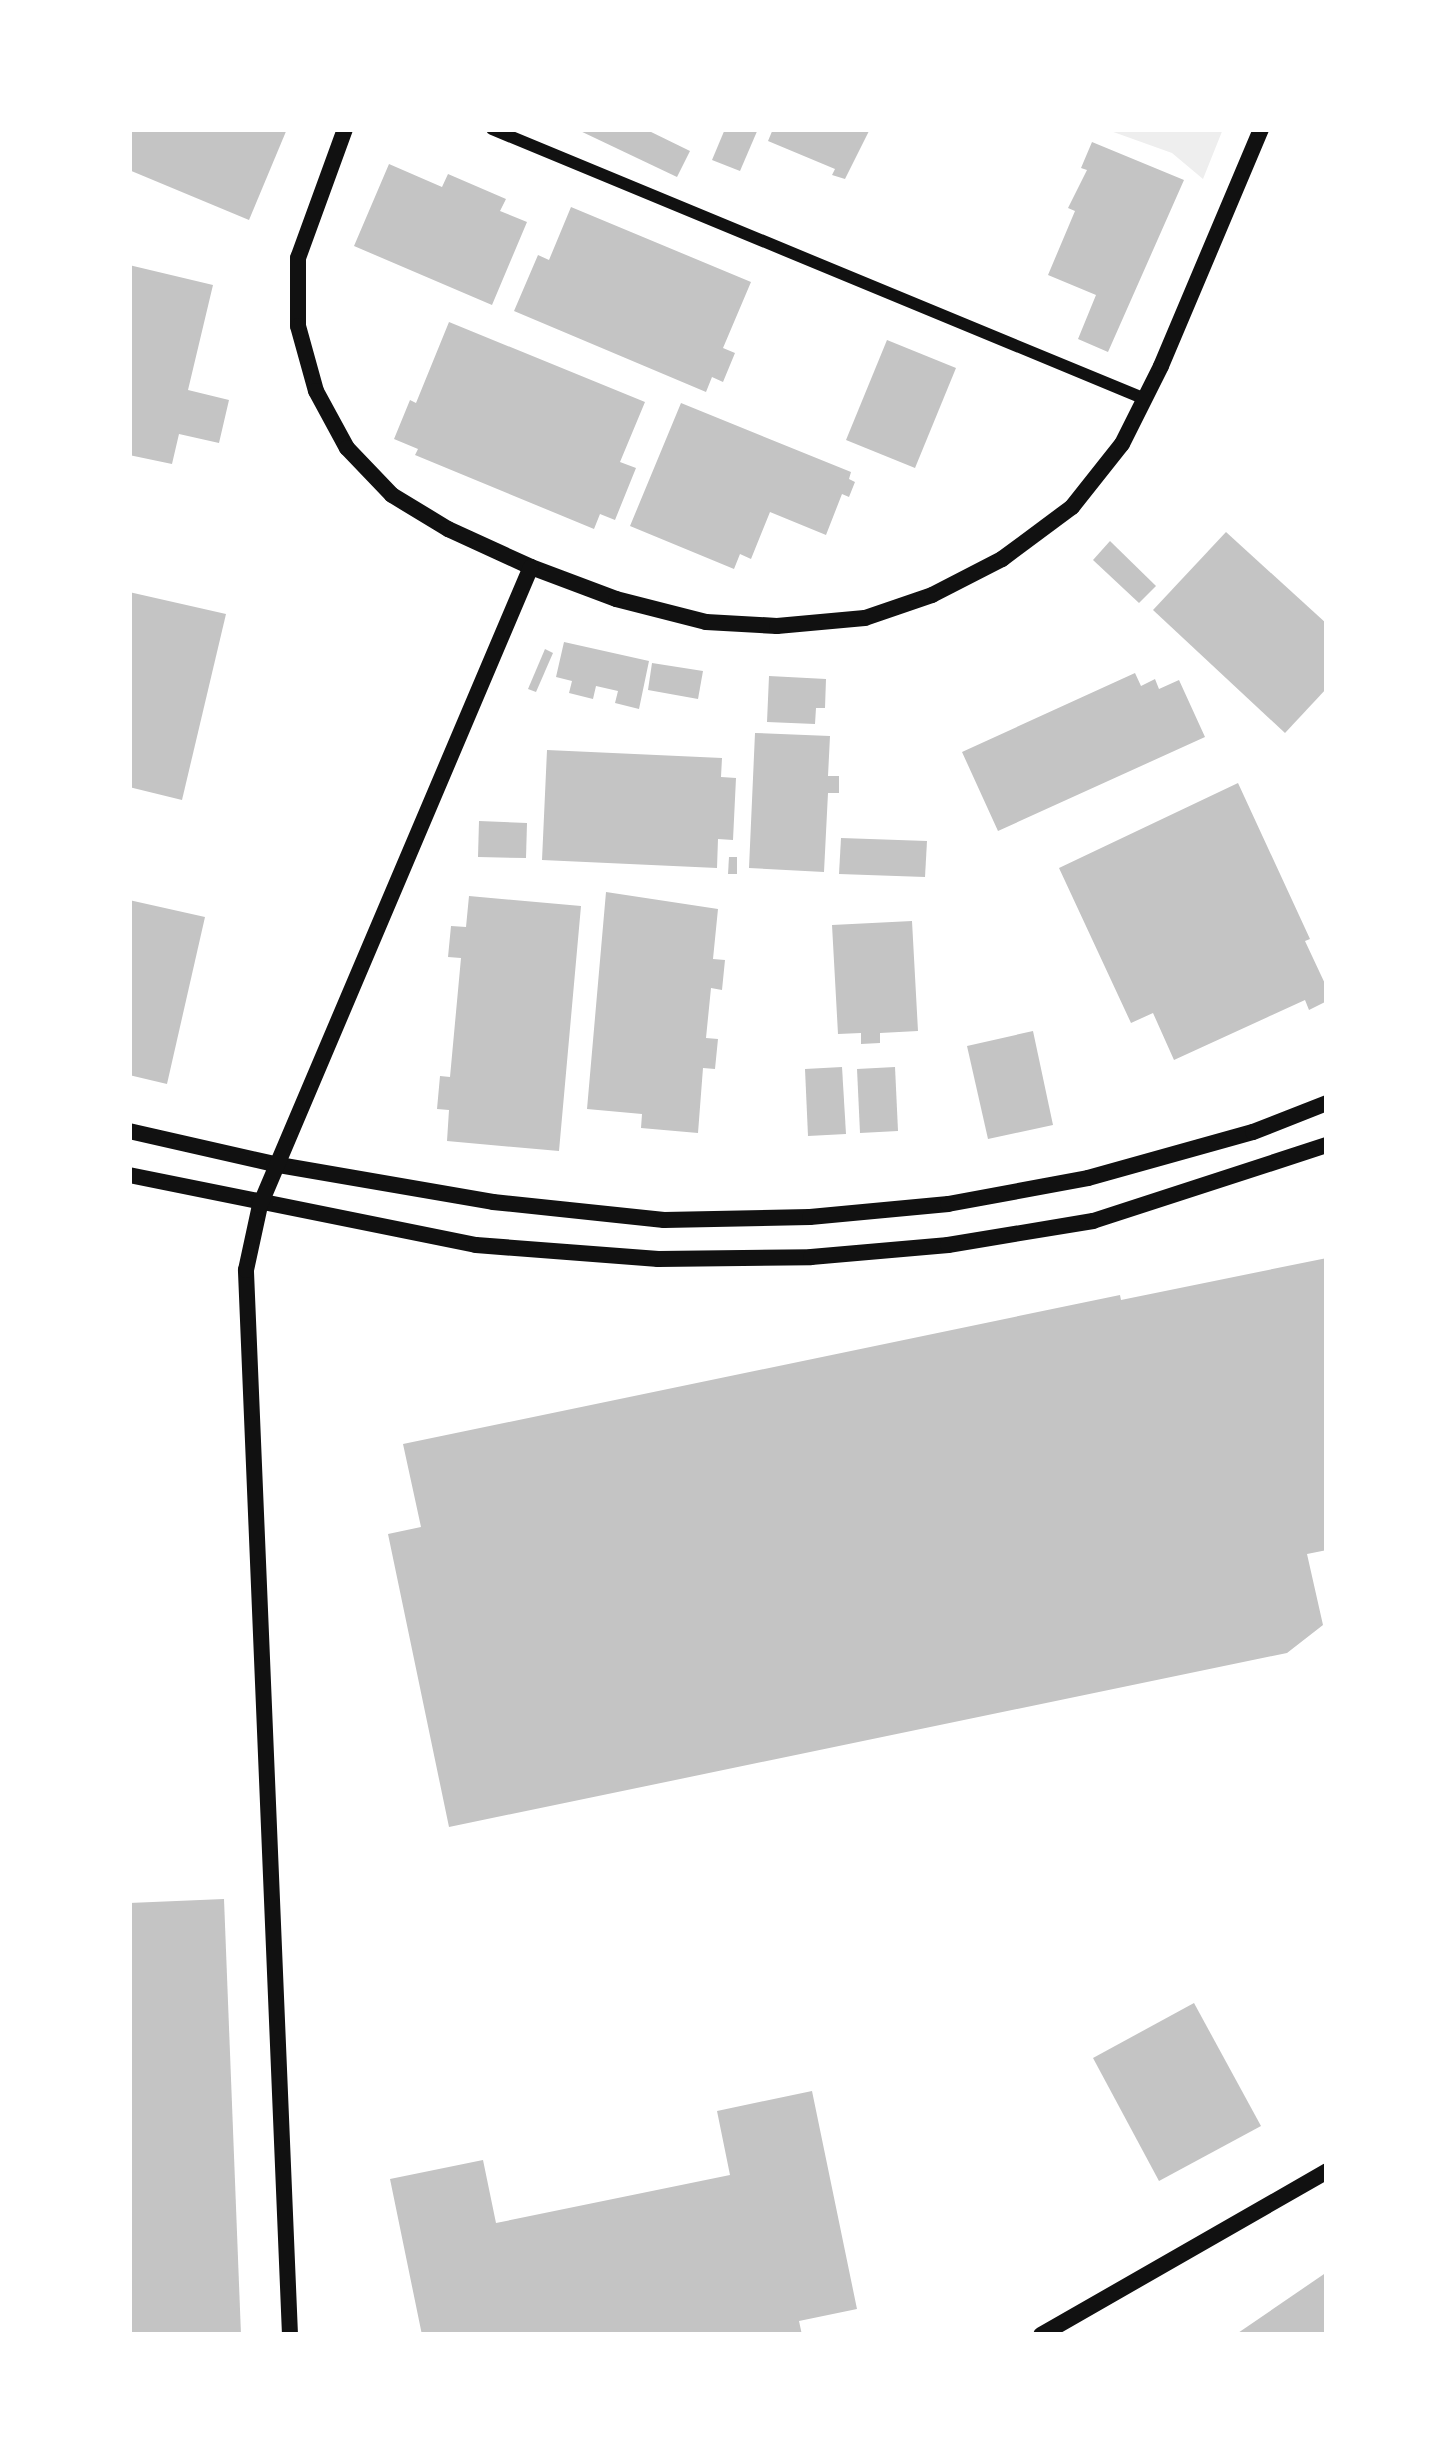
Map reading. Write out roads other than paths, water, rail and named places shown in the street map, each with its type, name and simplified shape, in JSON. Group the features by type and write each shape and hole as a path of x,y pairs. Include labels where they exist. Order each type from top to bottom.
{"street":[{"path":"345,129 298,258 298,326 316,392 346,448 392,495 448,529 531,567 616,599 706,622 777,626 865,618 932,595 1002,559 1072,507 1122,444 1261,129"},
{"path":"492,129 1144,400"},
{"path":"290,2335 246,1270 260,1205 531,567"},
{"path":"129,1131 279,1165 493,1202 664,1220 809,1217 948,1204 1088,1178 1253,1132 1327,1102"},
{"path":"129,1174 260,1205 476,1245 658,1259 811,1257 949,1245 1093,1221 1327,1145"},
{"path":"1041,2335 1327,2171"}]}
